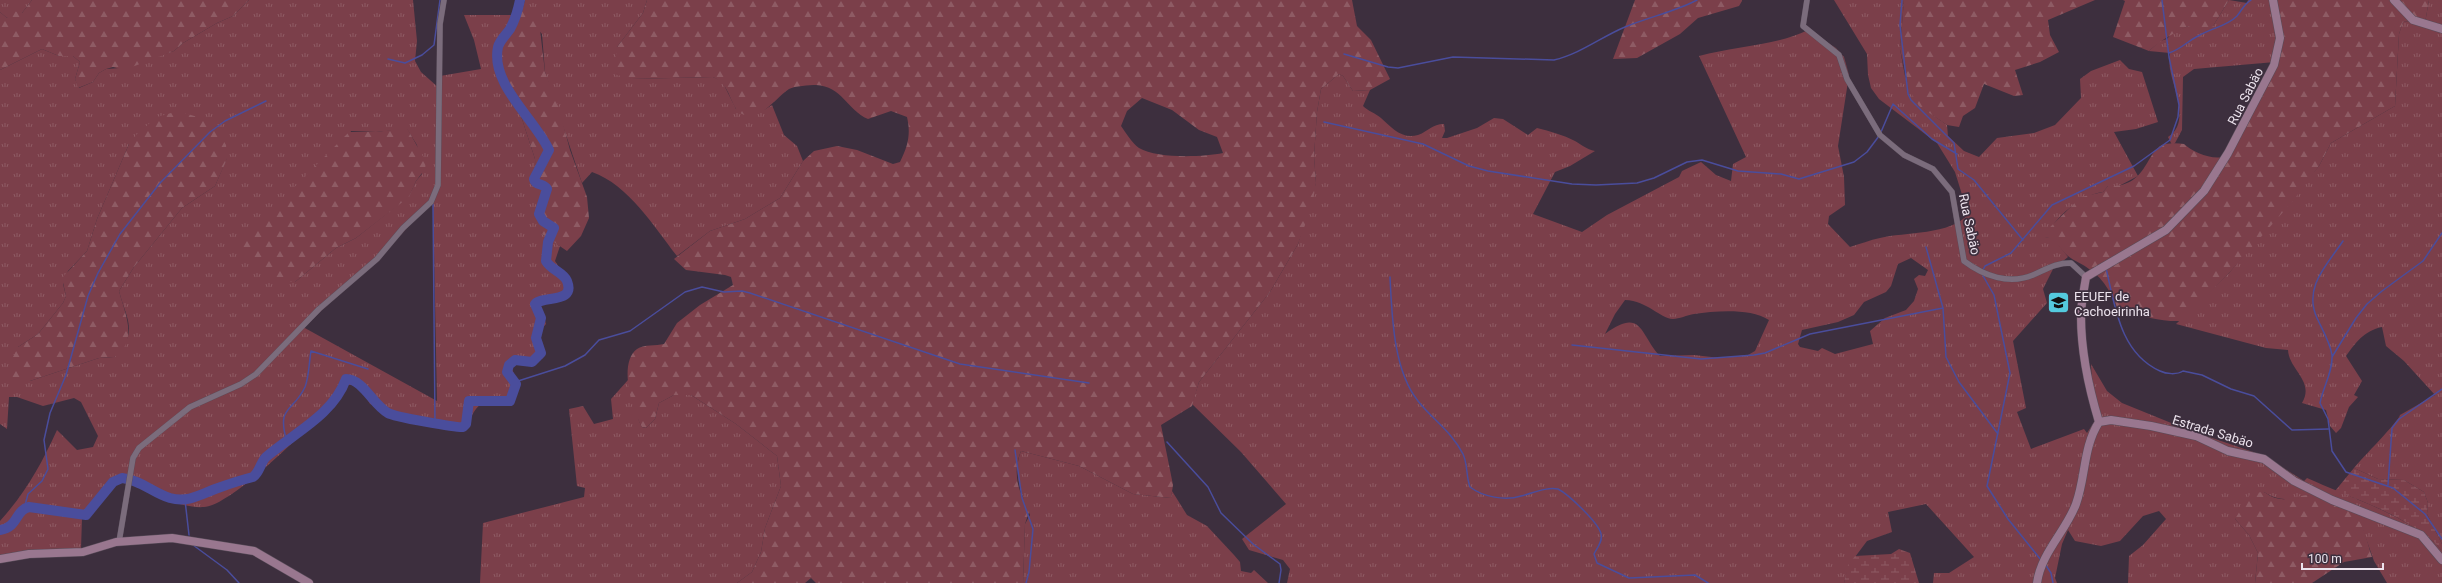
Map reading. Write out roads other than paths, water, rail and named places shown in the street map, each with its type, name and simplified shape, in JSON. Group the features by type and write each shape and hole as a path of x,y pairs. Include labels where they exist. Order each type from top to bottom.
{"street":[{"path":"119,542 134,455 139,448 190,407 241,384 256,374 323,306 377,259 403,228 431,202 438,185 440,24 444,0"},
{"name":"Rua Sabäo","path":"1807,0 1803,26 1839,55 1847,79 1880,135 1904,156 1933,169 1952,192 1964,261 1974,269 1997,278 2014,280 2032,275 2058,263 2071,263 2086,277 2166,230 2204,191 2228,153 2274,65 2280,38 2273,0"},
{"path":"2394,0 2413,20 2442,29"},
{"path":"2037,583 2038,575 2048,551 2075,505 2083,478 2086,448 2099,422 2093,402 2081,316 2086,277"},
{"name":"Estrada Sabäo","path":"2099,422 2111,420 2151,426 2196,436 2228,450 2264,459 2294,481 2332,500 2421,535 2442,560"},
{"path":"0,559 29,554 83,552 119,542 172,538 254,551 309,583"}],"waterway":[{"path":"388,59 405,63 422,55 434,45 440,0"},
{"path":"0,530 11,526 21,511 29,507 86,515 113,482 122,478 135,481 170,498 189,499 226,485 253,477 266,457 312,422 332,403 340,392 346,379 358,383 388,413 450,426 463,427 466,424 469,401 510,401 516,384 507,372 509,365 515,360 532,362 541,353 536,338 541,318 535,304 539,301 563,296 567,293 569,288 565,278 546,261 548,242 554,228 543,221 539,214 547,189 546,187 536,183 534,179 549,150 507,88 497,61 499,44 512,26 520,0"},
{"path":"1344,54 1388,67 1398,68 1453,57 1554,60 1582,50 1625,27 1697,0"},
{"path":"1902,0 1900,25 1908,94 1911,100 1954,143 1958,169 1974,180 2023,240"},
{"path":"1983,270 1985,266 2011,253 2052,205 2134,166 2170,140 2178,117 2179,105 2169,57 2162,0"},
{"path":"2169,53 2203,33 2233,20 2251,0"},
{"path":"24,509 28,494 42,481 48,469 44,440 50,413 66,375 88,296 98,273 120,234 160,183 210,132 225,121 266,101"},
{"path":"1881,132 1893,104 1932,139 1957,154"},
{"path":"1324,122 1423,144 1469,166 1488,171 1572,184 1596,185 1637,183 1654,178 1687,162 1702,160 1738,171 1781,174 1799,179 1854,162 1867,152 1879,136"},
{"path":"433,204 435,424"},
{"path":"2332,357 2356,318 2367,304 2423,261 2442,233"},
{"path":"2343,241 2319,277 2313,296 2313,307 2328,340 2332,355 2331,367 2320,403 2328,419 2332,451 2346,472 2393,488 2425,514 2442,539"},
{"path":"1926,247 1943,308 1946,357 1959,382 1998,434"},
{"path":"2106,268 2116,313 2121,327 2136,353 2147,363 2165,373 2175,374 2183,371 2202,375 2231,389 2254,396 2292,430 2328,429"},
{"path":"1982,274 1994,295 2010,373 1987,486 2008,519 2041,560"},
{"path":"1390,277 1395,342 1403,374 1418,401 1448,432 1463,454 1470,487 1488,496 1501,498 1558,489 1582,509 1599,529 1601,539 1594,554 1597,563 1629,578 1695,575 1708,583"},
{"path":"515,382 565,366 585,355 599,340 630,331 685,292 702,287 724,292 742,291 750,293 960,364 1089,383"},
{"path":"1572,345 1701,359 1754,355 1765,353 1810,334 1943,308"},
{"path":"287,442 283,421 287,410 296,401 305,387 311,351 368,369"},
{"path":"2388,485 2392,428 2399,419 2442,389"},
{"path":"1167,442 1208,487 1221,513 1253,544 1280,564 1281,570 1279,583"},
{"path":"1015,450 1022,498 1033,529 1029,572 1026,583"},
{"path":"185,500 189,535"},
{"path":"193,545 227,570 239,583"},
{"path":"2045,564 2051,573 2053,583"}],"place":[{"name":"EEUEF de Cachoeirinha","path":"2059,303"}]}
